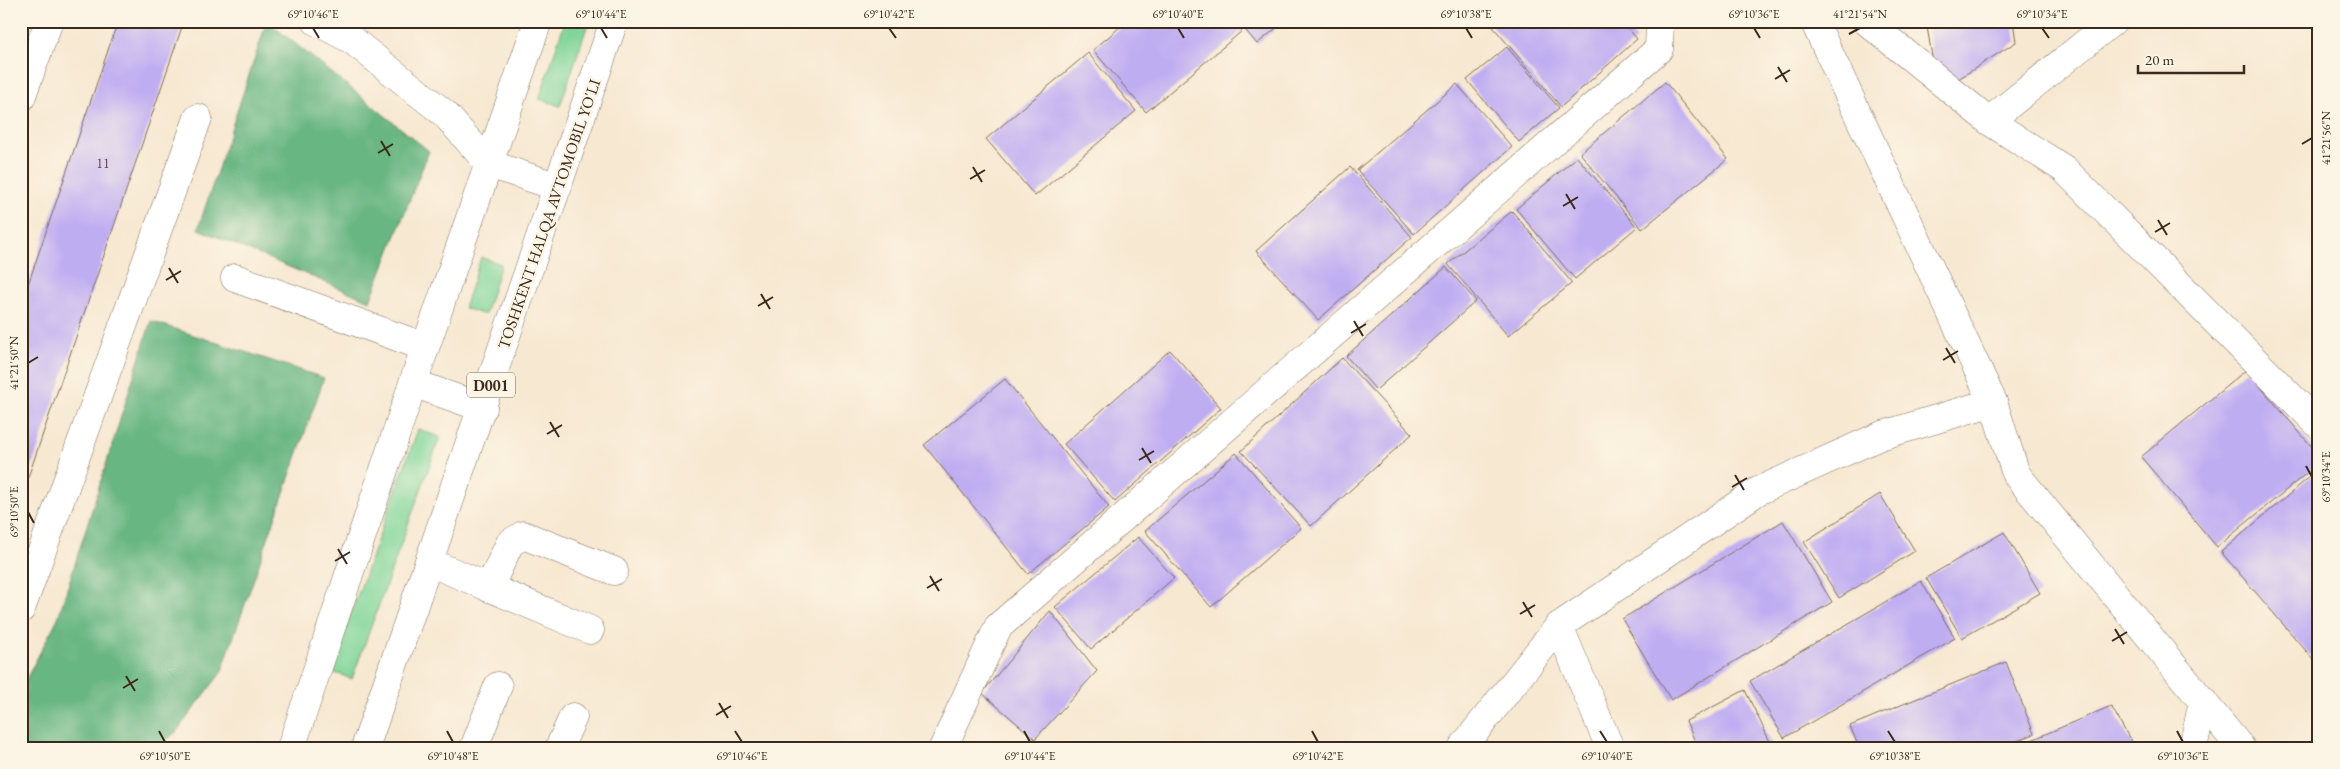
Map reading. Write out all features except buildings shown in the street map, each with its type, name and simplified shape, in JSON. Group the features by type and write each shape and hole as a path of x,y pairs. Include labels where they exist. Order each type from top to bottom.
{"main road":[{"path":"23,90 49,21"},
{"path":"316,21 352,40 445,114 489,164 558,187"},
{"path":"291,748 412,383 538,21"},
{"name":"TOSHKENT HALQA AVTOMOBIL YO'LI","path":"366,748 614,21"},
{"path":"944,748 998,627 1659,49 1660,21"},
{"path":"1814,21 1993,402 2016,474 2241,748"},
{"path":"1866,21 1989,121 2064,169 2319,425"},
{"path":"1989,121 2112,21"},
{"path":"21,609 198,118"},
{"path":"235,278 425,347"},
{"path":"412,383 483,408"},
{"path":"1462,748 1559,626 1758,491 1880,436 1993,402"},
{"path":"489,588 510,543 523,535 614,571"},
{"path":"429,562 590,630"},
{"path":"1559,626 1610,748"},
{"path":"474,748 498,686"},
{"path":"2193,748 2203,701"},
{"path":"559,748 573,717"}],"green space":[{"path":"267,21 429,151 370,301 198,229"},
{"path":"565,21 589,21 560,106 539,99"},
{"path":"481,257 501,264 485,315 464,308"},
{"path":"151,321 324,378 221,673 176,732 157,748 21,748 21,689 58,618"},
{"path":"418,429 440,437 352,679 330,671"}]}
